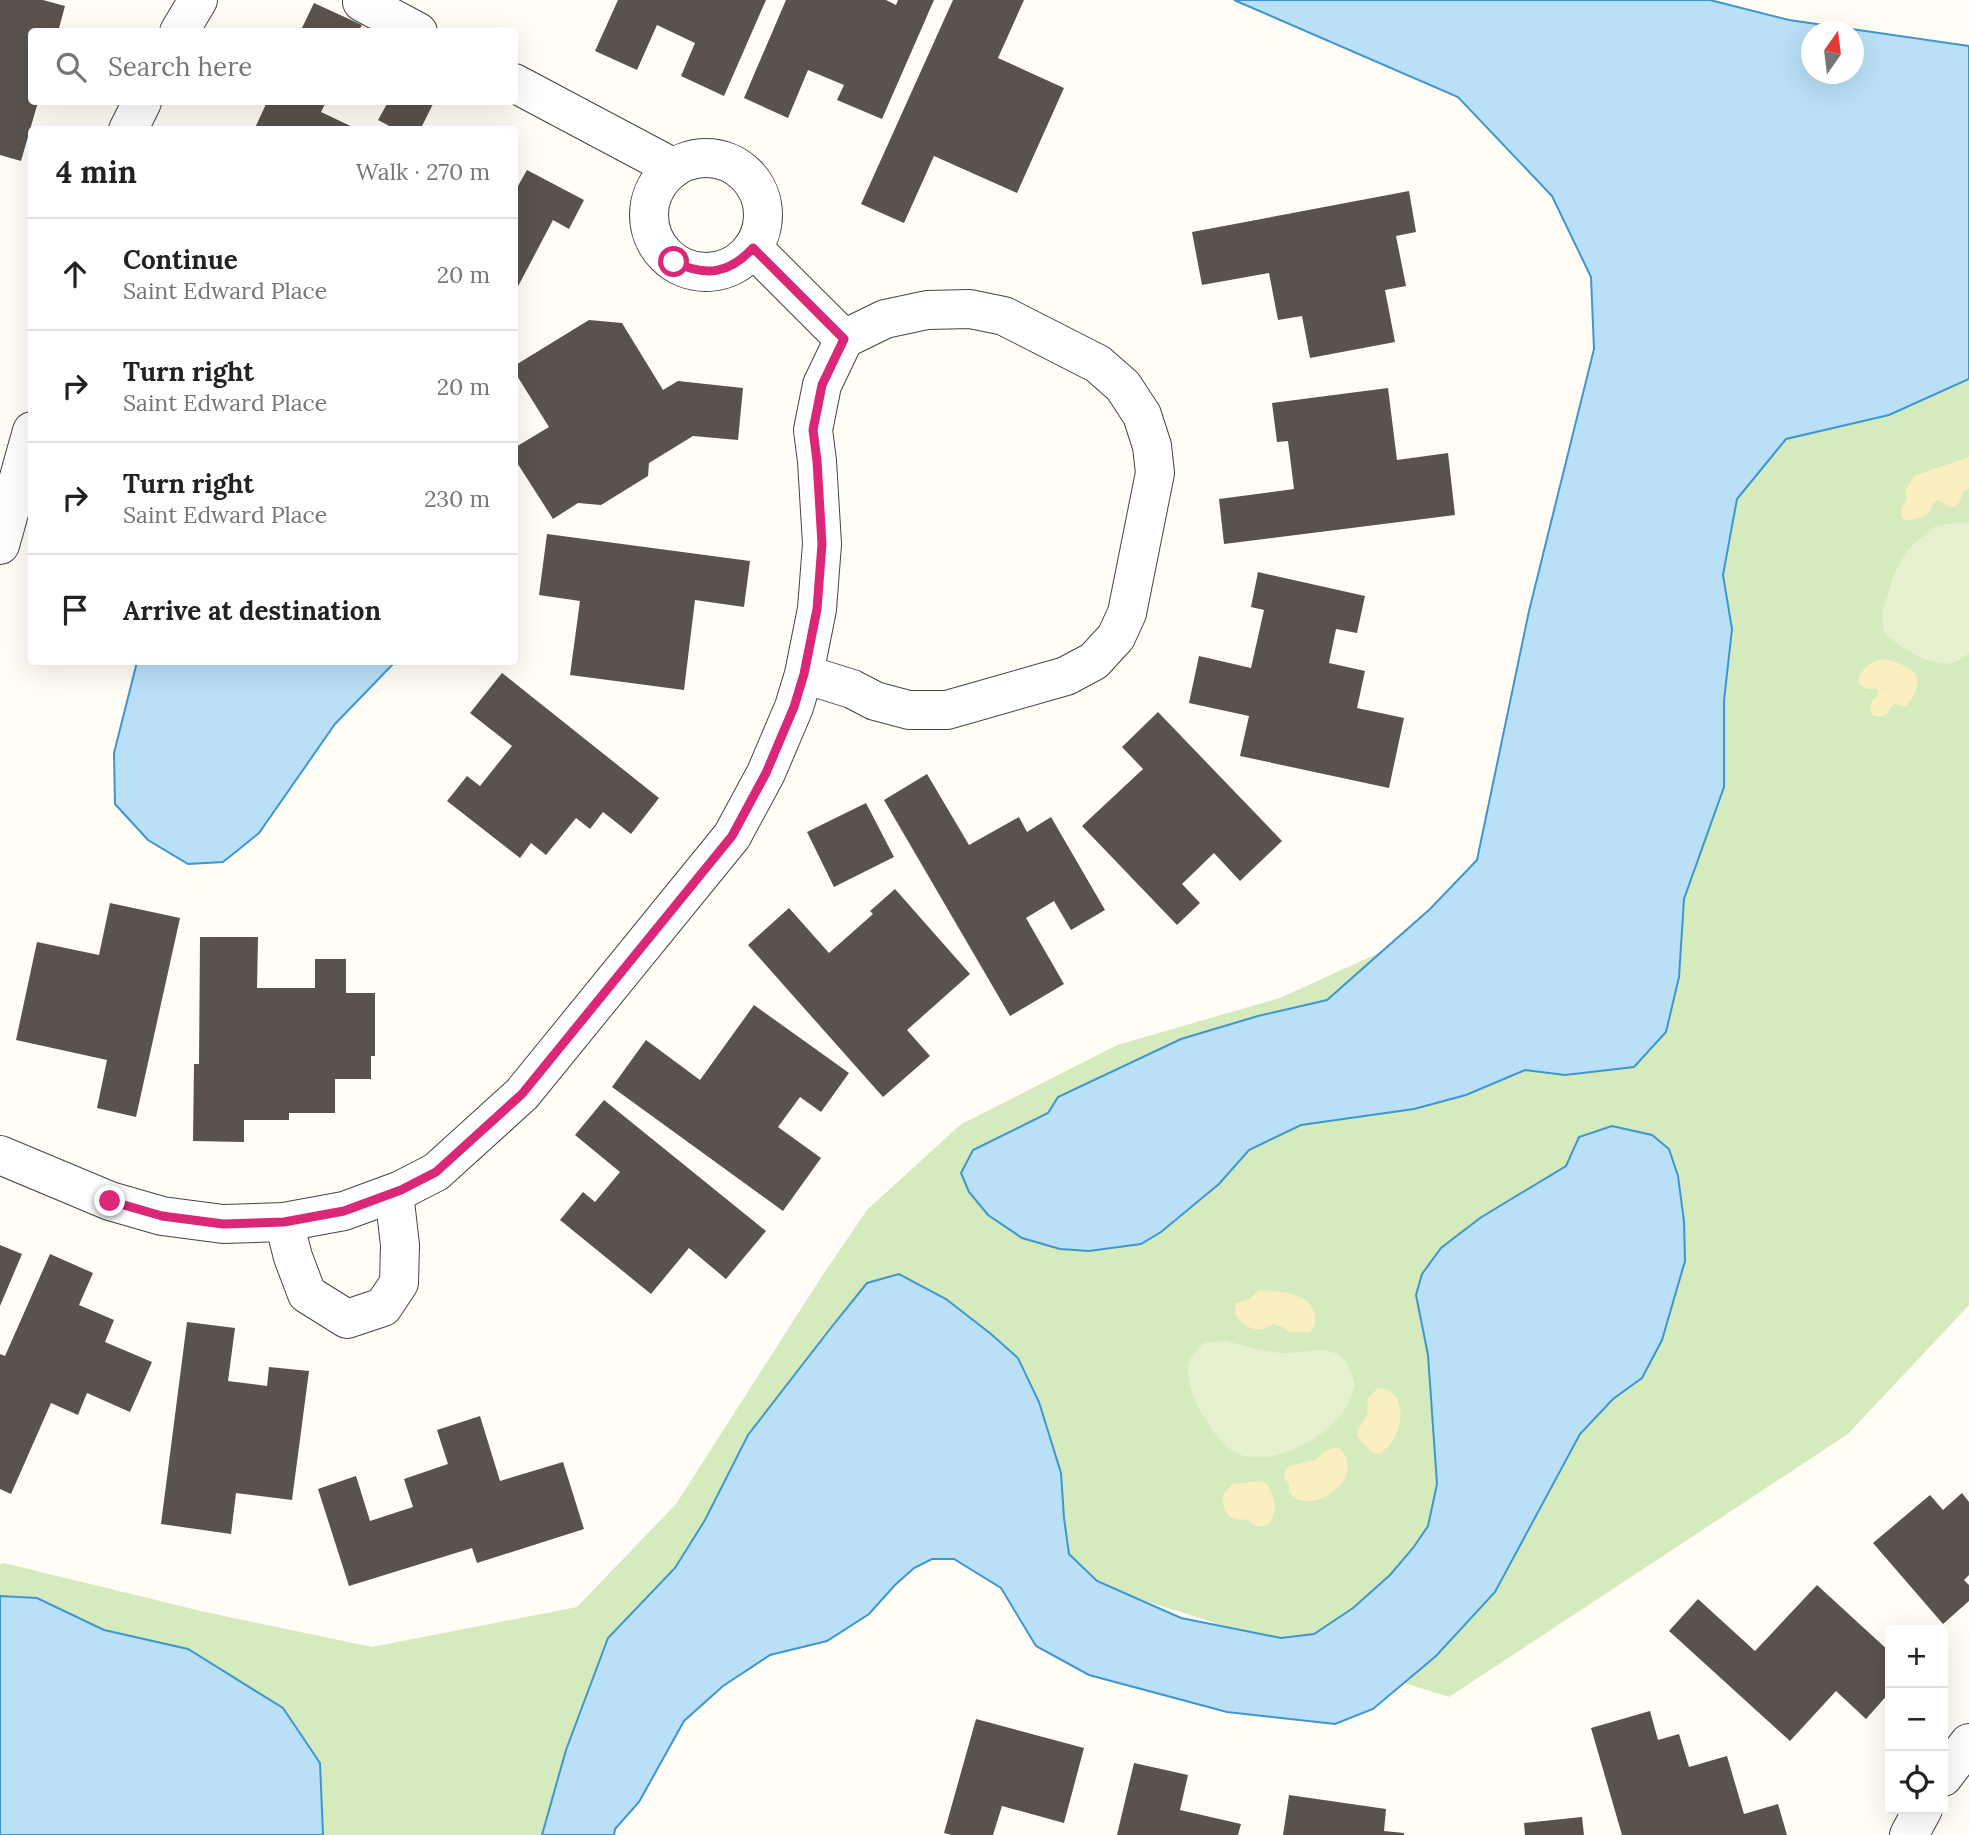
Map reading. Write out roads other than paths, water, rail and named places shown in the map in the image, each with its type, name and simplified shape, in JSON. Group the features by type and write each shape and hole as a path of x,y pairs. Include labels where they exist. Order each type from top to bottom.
{"street":[{"path":"181,28 198,0"},
{"path":"362,2 411,28"},
{"path":"518,85 674,168"},
{"path":"130,126 140,105"},
{"path":"712,158 731,163 747,175 758,191 763,211 761,230 753,248 742,260 726,268 708,272 691,270 674,262 661,250 652,235 649,217 651,200 660,181 674,168 692,160 712,158"},
{"path":"753,248 844,339"},
{"path":"0,1155 110,1201 162,1216 223,1224 284,1222 344,1211 436,1172 522,1094 732,836 766,773 794,707 804,674 817,609 822,544 813,430 822,385 844,339 885,319 927,310 970,309 1004,316 1098,364 1123,386 1142,415 1152,446 1155,473 1127,613 1116,637 1094,661 1066,676 947,710 909,710 875,701 852,689 804,674"},
{"path":"0,545 28,445"},
{"path":"284,1222 307,1294 347,1319 383,1307 399,1283 400,1245 394,1192"},
{"path":"1948,1770 1969,1743"},
{"path":"1909,1835 1920,1814"}],"water":[{"path":"1234,0 1710,0 1801,22 1801,84 1864,84 1864,31 1969,46 1969,379 1889,415 1786,439 1737,499 1723,575 1732,629 1724,701 1724,787 1684,899 1679,977 1666,1032 1634,1067 1565,1075 1525,1070 1466,1095 1414,1109 1301,1125 1249,1150 1219,1184 1161,1232 1141,1244 1089,1251 1060,1249 1022,1238 988,1215 969,1192 961,1173 973,1150 1048,1113 1058,1097 1181,1039 1258,1016 1327,1000 1430,909 1477,860 1529,611 1594,349 1591,277 1552,196 1458,97"},
{"path":"136,665 392,665 335,724 259,833 223,862 188,864 148,840 115,804 114,753"},
{"path":"1612,1126 1652,1135 1669,1149 1678,1176 1684,1221 1685,1261 1662,1340 1642,1378 1613,1399 1580,1434 1495,1592 1436,1656 1373,1709 1335,1724 1227,1712 1089,1675 1036,1646 1001,1588 954,1559 932,1559 914,1568 869,1614 827,1641 770,1655 723,1686 684,1721 639,1802 615,1829 614,1835 542,1835 566,1750 608,1638 675,1568 705,1520 748,1435 867,1283 899,1274 946,1299 1018,1358 1039,1402 1061,1473 1069,1554 1097,1581 1181,1618 1281,1638 1314,1634 1353,1608 1390,1575 1428,1526 1437,1484 1428,1355 1416,1295 1422,1274 1441,1248 1480,1218 1566,1166 1579,1137"},
{"path":"0,1596 37,1598 104,1630 188,1649 283,1708 320,1763 323,1835 0,1835"}]}
